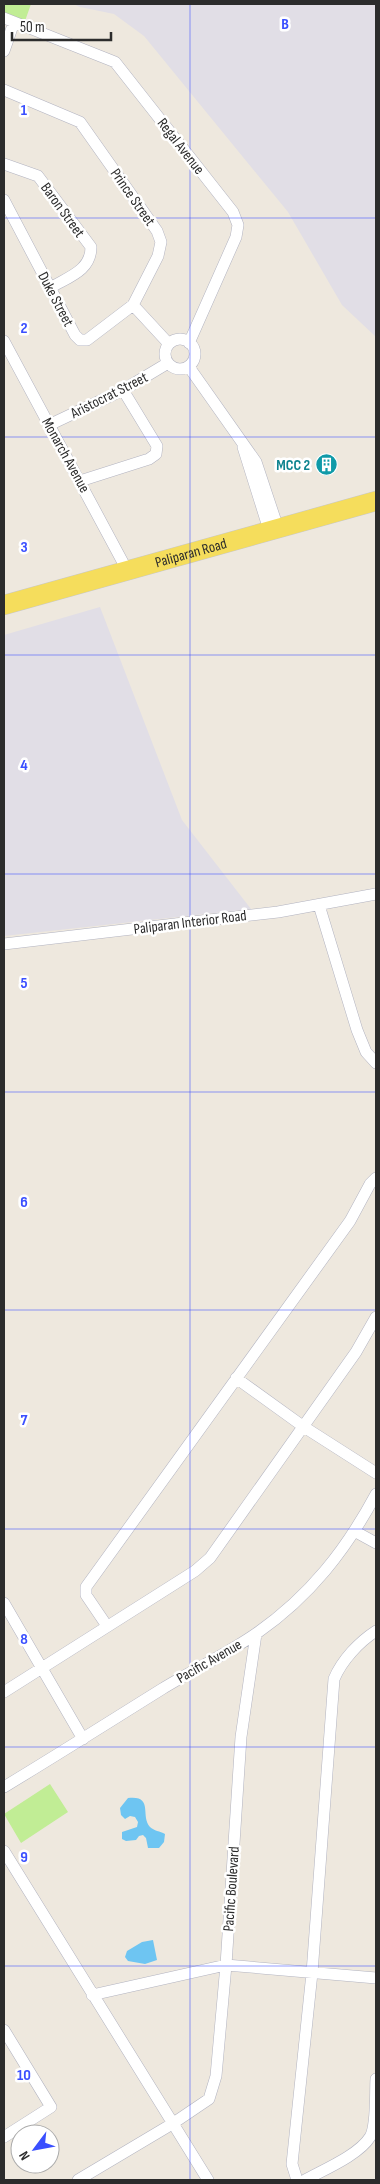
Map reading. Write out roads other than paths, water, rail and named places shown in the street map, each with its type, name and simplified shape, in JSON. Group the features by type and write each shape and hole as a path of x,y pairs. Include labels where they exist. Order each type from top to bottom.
{"main road":[{"name":"Paliparan Road","path":"4,605 376,501"}],"street":[{"path":"4,51 9,20"},
{"name":"Regal Avenue","path":"9,20 115,62 233,212 238,225 236,237 189,342"},
{"name":"Prince Street","path":"4,90 80,122 157,231 161,242 158,256 133,305"},
{"name":"Baron Street","path":"4,164 38,176 91,247 91,257 86,266 50,288"},
{"name":"Duke Street","path":"4,200 75,335 80,340 87,340 133,305"},
{"path":"133,305 169,344"},
{"path":"179,339 189,342 194,352 192,363 189,367 175,369 168,363 165,351 169,344 179,339"},
{"name":"Monarch Avenue","path":"4,341 127,570"},
{"name":"Aristocrat Street","path":"49,426 123,390 168,363"},
{"path":"189,367 256,462 273,529"},
{"path":"80,481 149,459 156,454 157,446 123,390"},
{"name":"Paliparan Interior Road","path":"4,944 319,905 376,894"},
{"path":"319,905 357,1030 366,1052 376,1063"},
{"path":"107,1626 86,1595 86,1587 350,1221 370,1184 376,1178"},
{"path":"4,1692 195,1571 210,1558 356,1352 376,1317"},
{"path":"236,1378 304,1427 376,1473"},
{"name":"Pacific Avenue","path":"4,1787 163,1688 256,1634 293,1605 333,1562 356,1532 376,1494"},
{"path":"356,1532 376,1543"},
{"path":"4,1603 83,1739"},
{"path":"297,2180 292,2164 312,1973 334,1679 340,1666 365,1639 376,1631"},
{"name":"Pacific Boulevard","path":"78,2180 96,2176 209,2099 216,2076 226,1965 241,1737 256,1634"},
{"path":"4,1851 208,2180"},
{"path":"92,1995 226,1965 376,1978"},
{"path":"4,2030 8,2046 51,2108 4,2137"},
{"path":"305,2180 356,2152 370,2137 373,2126 376,2079"}],"water":[{"path":"128,1798 141,1800 144,1803 147,1822 150,1827 165,1834 164,1842 159,1848 148,1848 146,1838 143,1835 139,1836 136,1840 126,1841 122,1839 122,1832 137,1827 138,1822 135,1817 130,1816 125,1819 121,1815 120,1808"},
{"path":"153,1940 157,1960 145,1964 128,1961 125,1957 127,1951 142,1942"}],"place":[{"name":"MCC 2","path":"326,465"}]}
